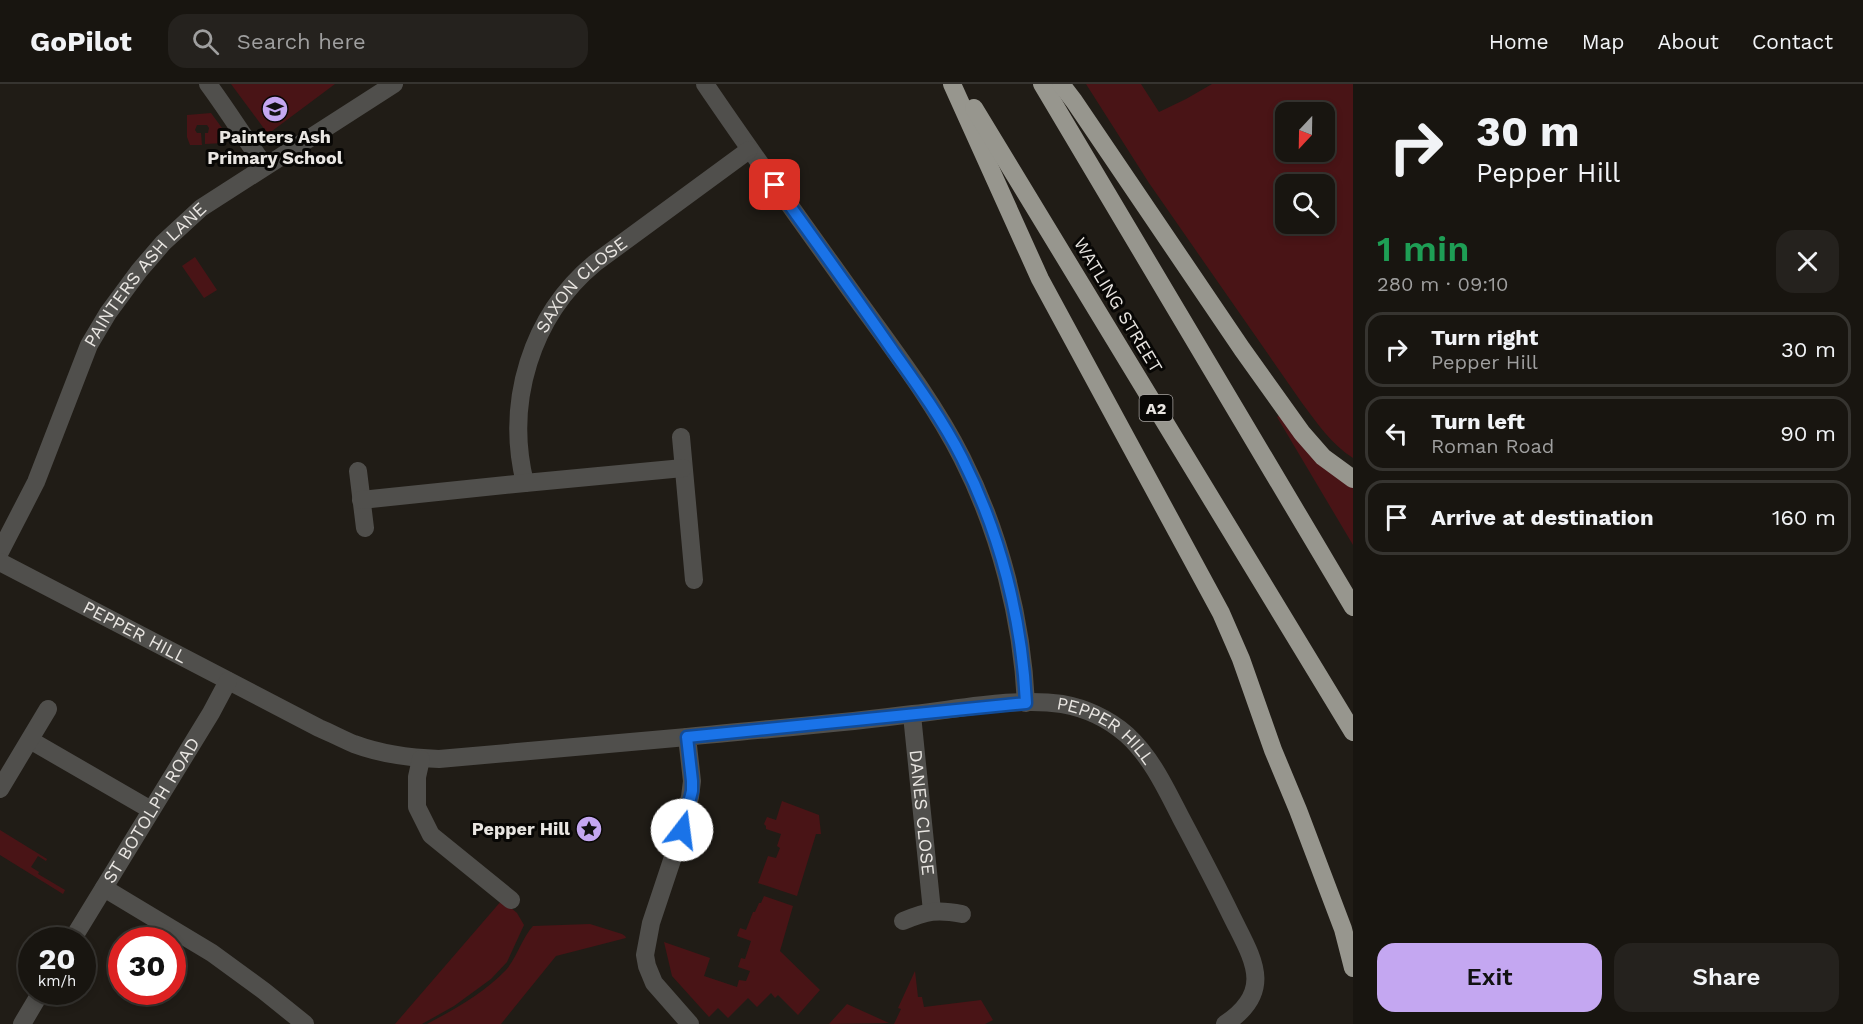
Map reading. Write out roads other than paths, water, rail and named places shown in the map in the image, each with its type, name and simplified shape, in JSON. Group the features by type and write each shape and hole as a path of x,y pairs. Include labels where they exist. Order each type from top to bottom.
{"highway":[{"path":"952,84 1040,279 1221,614 1241,659 1273,750 1343,929 1353,968"},
{"name":"WATLING STREET","path":"959,84 1353,732"},
{"path":"1042,84 1353,607"},
{"path":"1061,84 1302,433 1323,457 1353,479"}],"street":[{"path":"208,84 265,166"},
{"name":"PAINTERS ASH LANE","path":"0,552 36,482 87,350 108,313 139,271 163,243 211,201 394,84"},
{"path":"705,84 749,150 911,376 961,457 986,512 1003,565 1020,647 1026,703"},
{"name":"SAXON CLOSE","path":"525,483 518,447 518,415 522,387 530,356 552,310 568,288 589,267 749,150"},
{"path":"681,437 694,580"},
{"path":"361,500 683,468"},
{"path":"358,471 364,528"},
{"name":"PEPPER HILL","path":"0,562 319,728 355,744 421,759 494,755 1026,703 1063,705 1100,717 1128,736 1151,763 1211,876 1255,966 1255,985 1249,1001 1243,1011 1225,1024"},
{"name":"ST BOTOLPH ROAD","path":"80,927 228,681"},
{"path":"0,789 48,709"},
{"name":"DANES CLOSE","path":"912,714 932,911"},
{"path":"687,737 692,781 690,797 651,923 645,955 654,983 690,1024"},
{"path":"30,740 151,810"},
{"path":"421,759 417,777 417,807 431,835 511,900"},
{"path":"104,888 212,953 305,1024"},
{"path":"903,921 932,911 945,910 962,914"},
{"path":"22,1024 33,1005"}],"place":[{"name":"Painters Ash Primary School","path":"275,109"},
{"name":"Pepper Hill","path":"589,829"}]}
